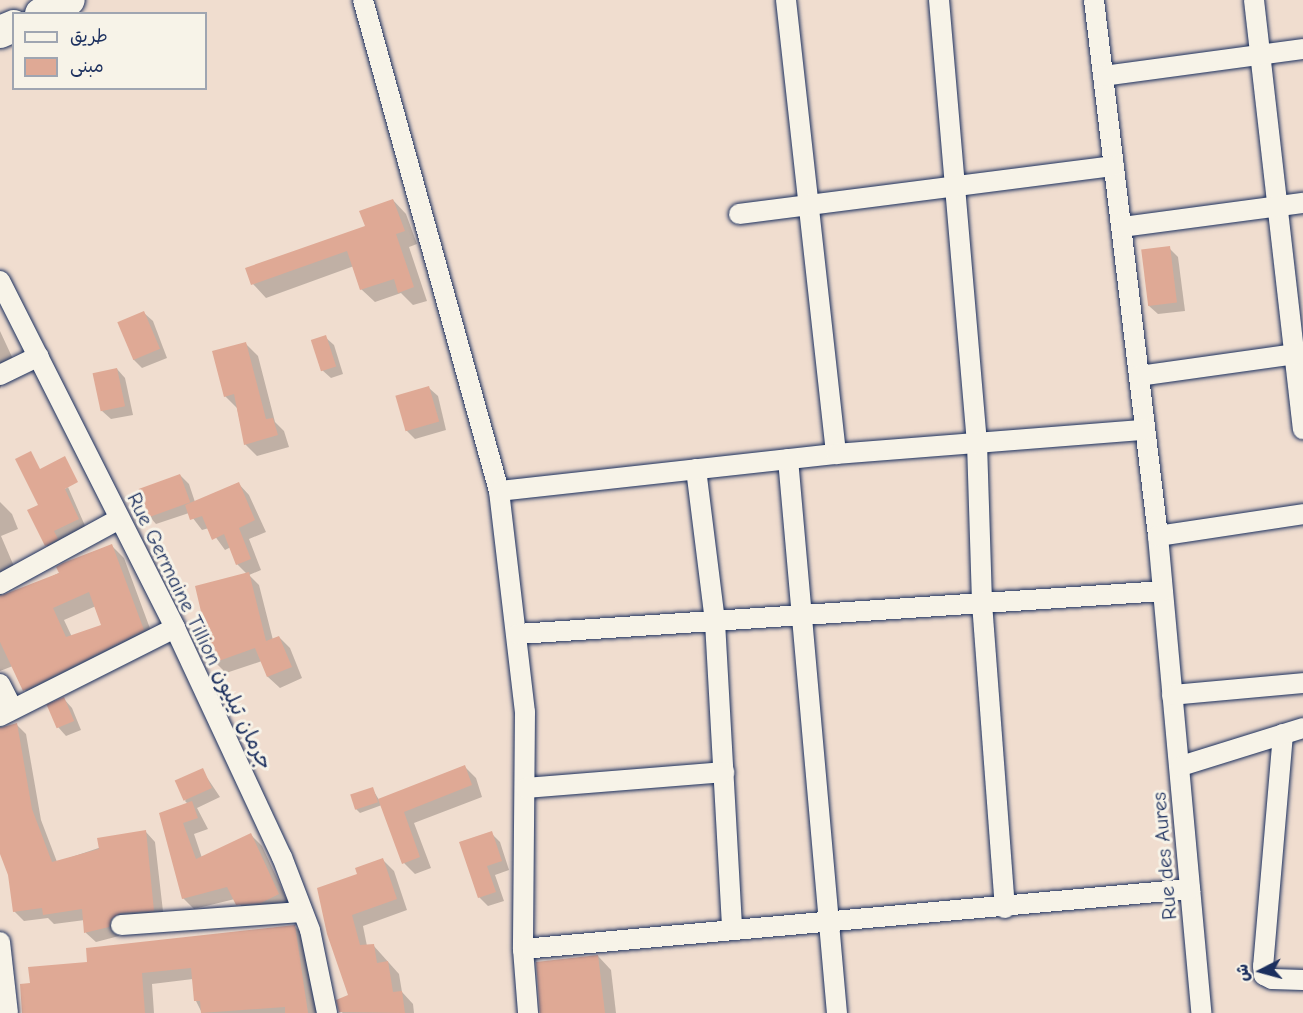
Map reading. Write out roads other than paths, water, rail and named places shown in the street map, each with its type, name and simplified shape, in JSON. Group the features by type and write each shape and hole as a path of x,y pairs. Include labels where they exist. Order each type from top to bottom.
{"main road":[{"path":"45,12 69,0"}],"street":[{"path":"363,0 499,491 518,634 526,788 524,949 528,1013"},
{"path":"786,0 806,206 836,454"},
{"path":"939,0 958,183 977,443 982,603 1005,908"},
{"name":"Rue des Aures","path":"1094,0 1158,536 1172,695 1181,766 1201,1013"},
{"path":"1254,0 1275,207 1297,354 1303,429"},
{"path":"1103,76 1303,49"},
{"path":"739,214 958,183 1114,166"},
{"path":"1122,227 1303,203"},
{"name":"Rue Germaine Tillion جرمان تيليون","path":"0,281 175,628 282,857 318,957 327,1013"},
{"path":"1139,376 1297,354"},
{"path":"0,375 39,356"},
{"path":"499,491 836,454 1144,430"},
{"path":"788,459 837,1013"},
{"path":"696,468 715,622 732,928"},
{"path":"1158,536 1303,514"},
{"path":"0,584 119,519"},
{"path":"518,634 1163,591"},
{"path":"0,684 6,713 175,628"},
{"path":"1172,695 1303,683"},
{"path":"1181,766 1303,728"},
{"path":"1283,734 1263,966 1264,975 1272,978 1303,980"},
{"path":"526,788 724,772"},
{"path":"524,949 732,928 1005,908 1190,889"},
{"path":"121,925 302,912"},
{"path":"0,942 8,1013"}]}
